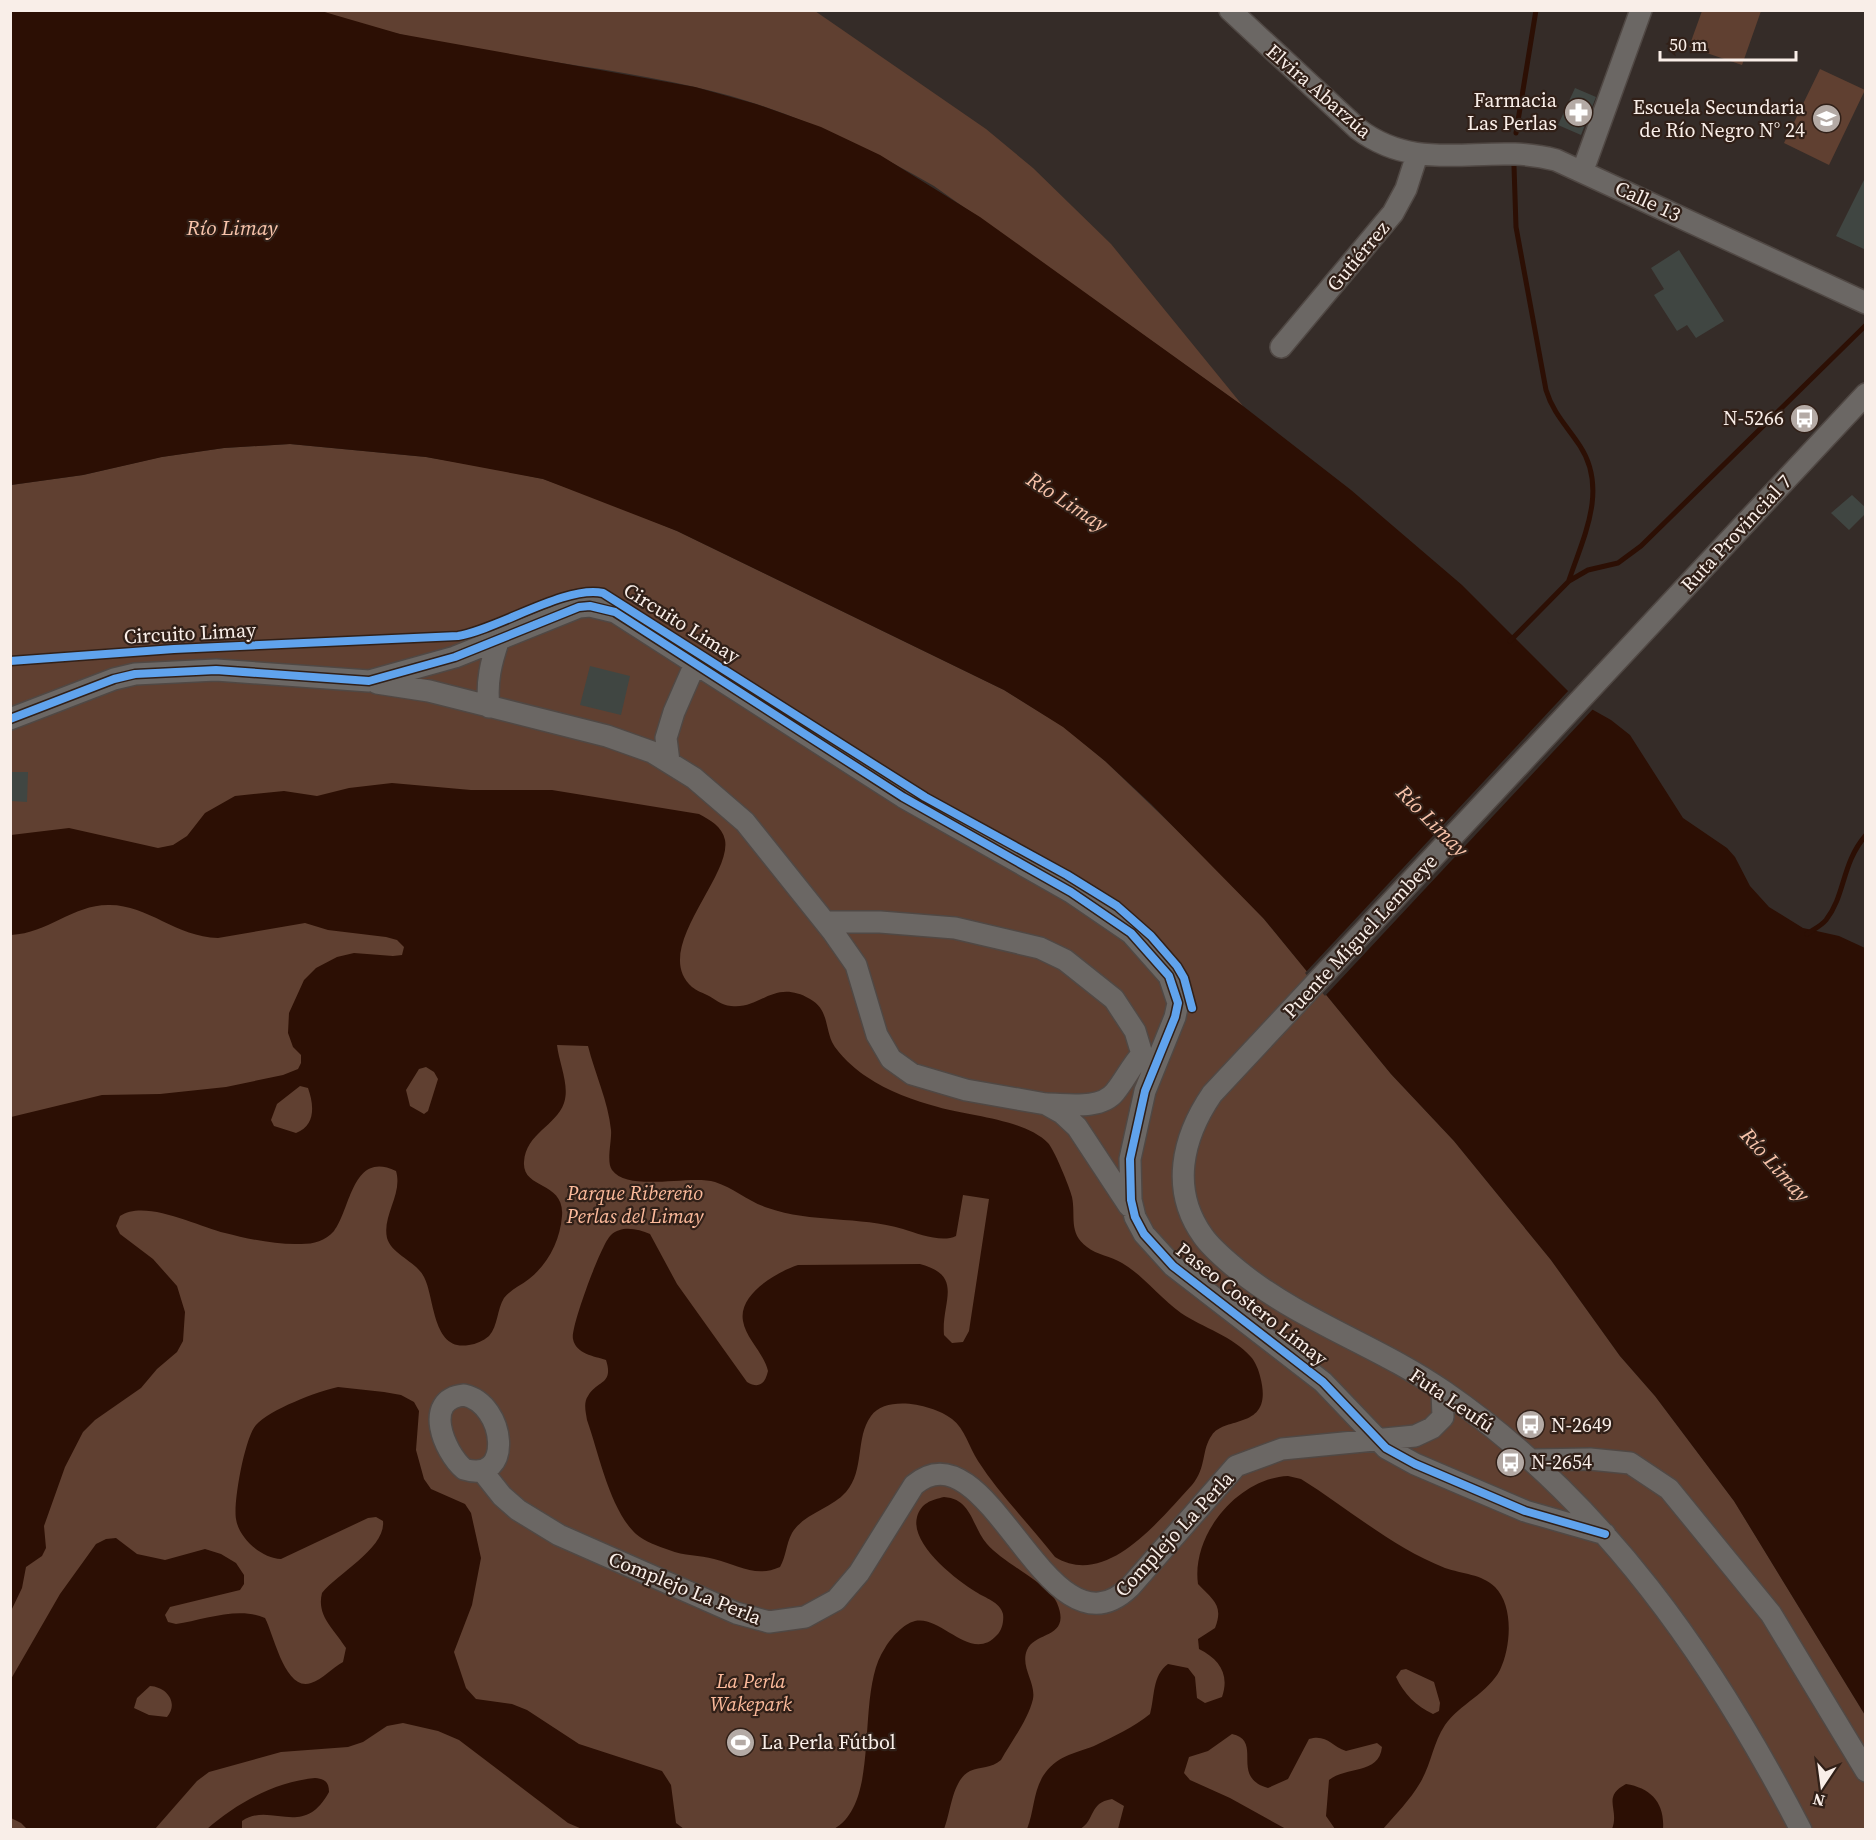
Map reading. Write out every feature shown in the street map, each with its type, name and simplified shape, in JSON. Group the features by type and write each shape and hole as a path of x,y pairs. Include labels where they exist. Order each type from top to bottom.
{"street":[{"name":"Elvira Abarzúa","path":"1230,10 1358,129 1379,142 1417,155"},
{"path":"1582,170 1641,10"},
{"name":"Calle 13","path":"1417,155 1443,157 1528,153 1557,160 1866,303"},
{"name":"Gutiérrez","path":"1281,346 1393,213 1406,189 1417,155"},
{"name":"Ruta Provincial 7","path":"1606,672 1866,394"},
{"name":"Paseo Costero Limay","path":"10,719 114,679 135,674 216,670 369,681 435,663 569,611 590,606 615,612 903,797 1071,892 1131,933 1169,976 1178,1003 1170,1033 1149,1059 1130,1159 1131,1200 1135,1217 1144,1234 1173,1266 1302,1363 1377,1439 1401,1457 1525,1511 1605,1534"},
{"path":"489,707 487,690 491,662 499,639"},
{"path":"669,762 666,738 674,712 695,664"},
{"name":"Puente Miguel Lembeye","path":"1261,1042 1606,672"},
{"path":"369,681 429,691 607,736 652,752 694,778 745,822 825,922 856,965 878,1035 891,1059 912,1074 966,1090 1046,1104 1098,1103 1114,1094 1129,1068 1149,1059 1135,1031 1114,999 1065,960 1040,948 955,928 880,922 825,922"},
{"name":"Futa Leufú","path":"1261,1042 1212,1094 1193,1126 1185,1156 1183,1184 1192,1220 1204,1238 1224,1258 1277,1299 1442,1390 1486,1421 1532,1460 1605,1534 1641,1576 1710,1671 1801,1830"},
{"path":"1046,1104 1062,1113 1077,1127 1110,1174 1135,1217"},
{"path":"1377,1439 1415,1436 1432,1428 1443,1416 1442,1390"},
{"name":"Complejo La Perla","path":"483,1472 502,1496 518,1510 560,1535 736,1613 769,1622 805,1617 836,1600 858,1573 906,1495 914,1485 928,1476 945,1475 969,1486 1053,1580 1075,1598 1097,1605 1120,1597 1130,1587 1236,1466 1282,1449 1377,1439"},
{"path":"1532,1460 1590,1459 1630,1462 1670,1489 1771,1614 1866,1771"}],"green space":[{"path":"321,11 815,11 986,129 1033,168 1111,244 1243,406 934,186 877,155 789,115 695,87 648,77 459,47 366,25"},
{"path":"1702,11 1761,11 1742,65 1689,47"},
{"path":"1820,69 1865,90 1829,165 1784,143"},
{"name":"Parque Ribereño Perlas del Limay","path":"290,444 426,457 480,466 543,479 607,502 677,531 1004,690 1064,727 1105,761 1207,859 1264,919 1391,1074 1454,1141 1551,1260 1620,1356 1655,1396 1734,1501 1865,1715 1865,1829 11,1829 11,485 83,475 161,457 224,448"}],"water":[{"name":"Río Limay","path":"10,11 321,11 400,34 695,87 756,104 821,127 880,155 980,217 1243,406 1351,490 1462,585 1579,702 1611,720 1630,735 1683,818 1727,848 1735,857 1750,886 1769,907 1803,928 1839,936 1865,948 1865,1715 1734,1501 1655,1396 1620,1356 1551,1260 1454,1141 1391,1074 1264,919 1151,804 1105,761 1063,727 1004,690 677,531 543,479 426,457 290,444 224,448 162,457 83,475 11,485"},
{"path":"392,783 471,790 552,790 699,814 711,821 718,827 725,840 724,855 686,934 680,954 682,972 692,987 731,1006 751,1004 777,993 797,993 816,1003 823,1013 835,1047 853,1066 875,1082 920,1102 1011,1123 1038,1135 1048,1143 1058,1160 1072,1197 1075,1230 1081,1242 1091,1250 1130,1268 1181,1313 1236,1343 1244,1350 1254,1361 1259,1374 1263,1394 1261,1406 1255,1414 1218,1429 1212,1435 1197,1478 1148,1531 1131,1546 1113,1557 1094,1564 1075,1564 1055,1557 987,1474 956,1423 944,1414 911,1404 888,1405 878,1409 871,1416 863,1434 856,1474 852,1483 840,1498 797,1526 790,1537 780,1567 755,1571 709,1558 675,1552 647,1542 636,1534 619,1511 606,1481 587,1420 586,1399 606,1378 608,1368 606,1360 582,1351 573,1339 576,1319 588,1285 611,1235 625,1229 635,1229 650,1234 677,1284 747,1382 758,1385 763,1382 768,1371 745,1328 743,1311 753,1293 761,1285 798,1265 920,1264 934,1269 947,1283 944,1335 952,1343 963,1342 969,1331 989,1199 963,1195 956,1236 944,1239 869,1222 784,1213 761,1205 715,1182 691,1180 645,1182 620,1177 610,1166 609,1119 588,1046 557,1045 566,1096 555,1118 530,1144 524,1162 525,1171 530,1177 551,1191 561,1205 559,1234 542,1266 504,1298 492,1332 487,1338 477,1343 457,1345 441,1332 424,1277 416,1267 394,1249 387,1238 387,1221 397,1188 396,1171 381,1167 370,1168 355,1185 334,1231 323,1240 310,1243 282,1244 253,1239 143,1210 120,1216 116,1226 120,1234 153,1259 177,1286 185,1312 183,1341 177,1352 157,1369 141,1388 95,1420 83,1432 65,1467 44,1526 46,1548 42,1556 26,1567 22,1588 11,1611 11,1117 102,1095 160,1094 226,1087 283,1075 298,1069 301,1055 293,1047 288,1033 289,1013 304,980 316,968 337,957 354,953 402,955 404,947 397,940 386,937 328,930 305,923 218,938 203,936 136,910 108,905 83,909 37,929 11,935 11,835 69,828 158,848 173,845 187,836 205,813 235,796 284,791 317,796 349,788","holes":["426,1067 434,1072 438,1079 428,1111 424,1114 410,1106 406,1090 419,1069","300,1086 308,1088 311,1101 312,1114 307,1125 296,1133 274,1126 271,1120 277,1104"]},
{"path":"338,1387 384,1392 401,1395 414,1402 419,1411 416,1450 424,1479 431,1489 465,1504 471,1513 481,1558 472,1605 454,1652 466,1688 476,1699 512,1704 527,1710 579,1744 662,1771 671,1785 676,1823 684,1829 582,1829 568,1823 459,1740 438,1731 403,1723 387,1726 363,1742 348,1747 281,1752 209,1772 197,1781 155,1829 27,1829 11,1818 11,1679 60,1594 96,1544 106,1539 116,1538 137,1554 165,1560 205,1549 221,1554 236,1563 244,1575 244,1584 240,1590 170,1607 165,1615 168,1622 176,1624 244,1613 265,1618 287,1671 294,1679 302,1683 315,1681 343,1662 346,1648 324,1616 322,1593 360,1560 377,1541 382,1531 383,1521 376,1517 368,1518 281,1559 266,1555 252,1546 242,1534 236,1519 238,1485 244,1456 256,1425 282,1407","holes":["150,1686 162,1689 171,1701 172,1706 167,1717 149,1715 134,1708 137,1698"]},
{"path":"1288,1476 1301,1479 1407,1549 1445,1568 1484,1579 1495,1587 1505,1605 1509,1627 1504,1661 1495,1678 1445,1725 1420,1783 1383,1829 1335,1829 1326,1816 1329,1780 1375,1762 1380,1756 1382,1747 1377,1743 1346,1751 1325,1739 1309,1739 1288,1779 1268,1788 1257,1783 1250,1776 1246,1744 1241,1738 1232,1734 1208,1751 1189,1757 1184,1773 1190,1780 1230,1798 1286,1829 1118,1829 1124,1806 1112,1799 1099,1804 1080,1829 1027,1829 1037,1789 1048,1769 1059,1760 1116,1735 1150,1714 1159,1674 1168,1664 1188,1668 1195,1677 1197,1698 1205,1703 1222,1697 1224,1674 1212,1657 1199,1649 1198,1639 1215,1628 1218,1614 1216,1603 1198,1584 1198,1565 1202,1546 1210,1528 1236,1498 1270,1479","holes":["1406,1669 1434,1682 1440,1703 1439,1711 1433,1714 1411,1699 1396,1677 1401,1670"]},
{"path":"944,1497 953,1499 966,1508 982,1537 994,1551 1045,1588 1057,1603 1060,1623 1051,1633 1031,1644 1027,1650 1025,1662 1033,1699 1023,1723 1001,1760 993,1765 970,1771 959,1781 944,1829 834,1829 849,1815 858,1795 876,1668 885,1648 894,1636 902,1628 915,1621 925,1621 967,1642 977,1644 987,1642 997,1635 1003,1622 1003,1614 999,1606 946,1570 920,1538 917,1517 921,1508 935,1499"},
{"path":"315,1778 325,1781 329,1792 319,1806 309,1814 298,1817 253,1816 242,1821 242,1829 207,1829 257,1795 285,1784"},
{"path":"1626,1784 1643,1789 1655,1798 1662,1812 1663,1829 1612,1829 1614,1794"}],"pier":[{"path":"1570,689 1594,708 1325,996 1305,973"}],"building":[{"name":"Farmacia Las Perlas","path":"1575,88 1596,97 1581,135 1558,125"},
{"path":"1866,176 1866,250 1836,236"},
{"path":"1679,250 1724,321 1696,338 1687,325 1677,331 1654,295 1664,289 1651,268"},
{"path":"1852,495 1866,508 1866,513 1849,530 1831,513"},
{"path":"590,666 630,676 621,715 580,705"},
{"path":"12,772 28,772 27,802 11,801"}],"waterway":[{"path":"1516,133 1536,10"},
{"path":"1514,166 1516,227 1546,390 1556,413 1580,446 1588,462 1592,479 1591,513 1569,580"},
{"path":"1510,641 1569,581 1588,570 1618,563 1641,546 1866,325"},
{"path":"1807,934 1820,926 1832,910 1852,857 1866,835"}],"cycle path":[{"name":"Circuito Limay","path":"10,661 174,649 458,636 570,595 588,592 603,593 925,797 1067,875 1117,906 1151,936 1177,966 1184,978 1192,1008"},
{"path":"10,719 114,679 135,674 216,670 369,681 455,657 579,607 590,606 615,612 903,797 1071,892 1131,933 1169,976 1178,1003 1175,1017 1145,1091 1130,1159 1131,1200 1135,1217 1144,1234 1173,1266 1323,1382 1386,1448 1415,1464 1525,1511 1605,1534"}],"place":[{"name":"Farmacia Las Perlas","path":"1578,112"},
{"name":"Escuela Secundaria de Río Negro N° 24","path":"1826,119"},
{"name":"N-5266","path":"1805,418"},
{"name":"N-2649","path":"1530,1425"},
{"name":"N-2654","path":"1510,1462"},
{"name":"La Perla Fútbol","path":"740,1742"}],"park label":[{"name":"La Perla Wakepark","path":"751,1692"}]}
